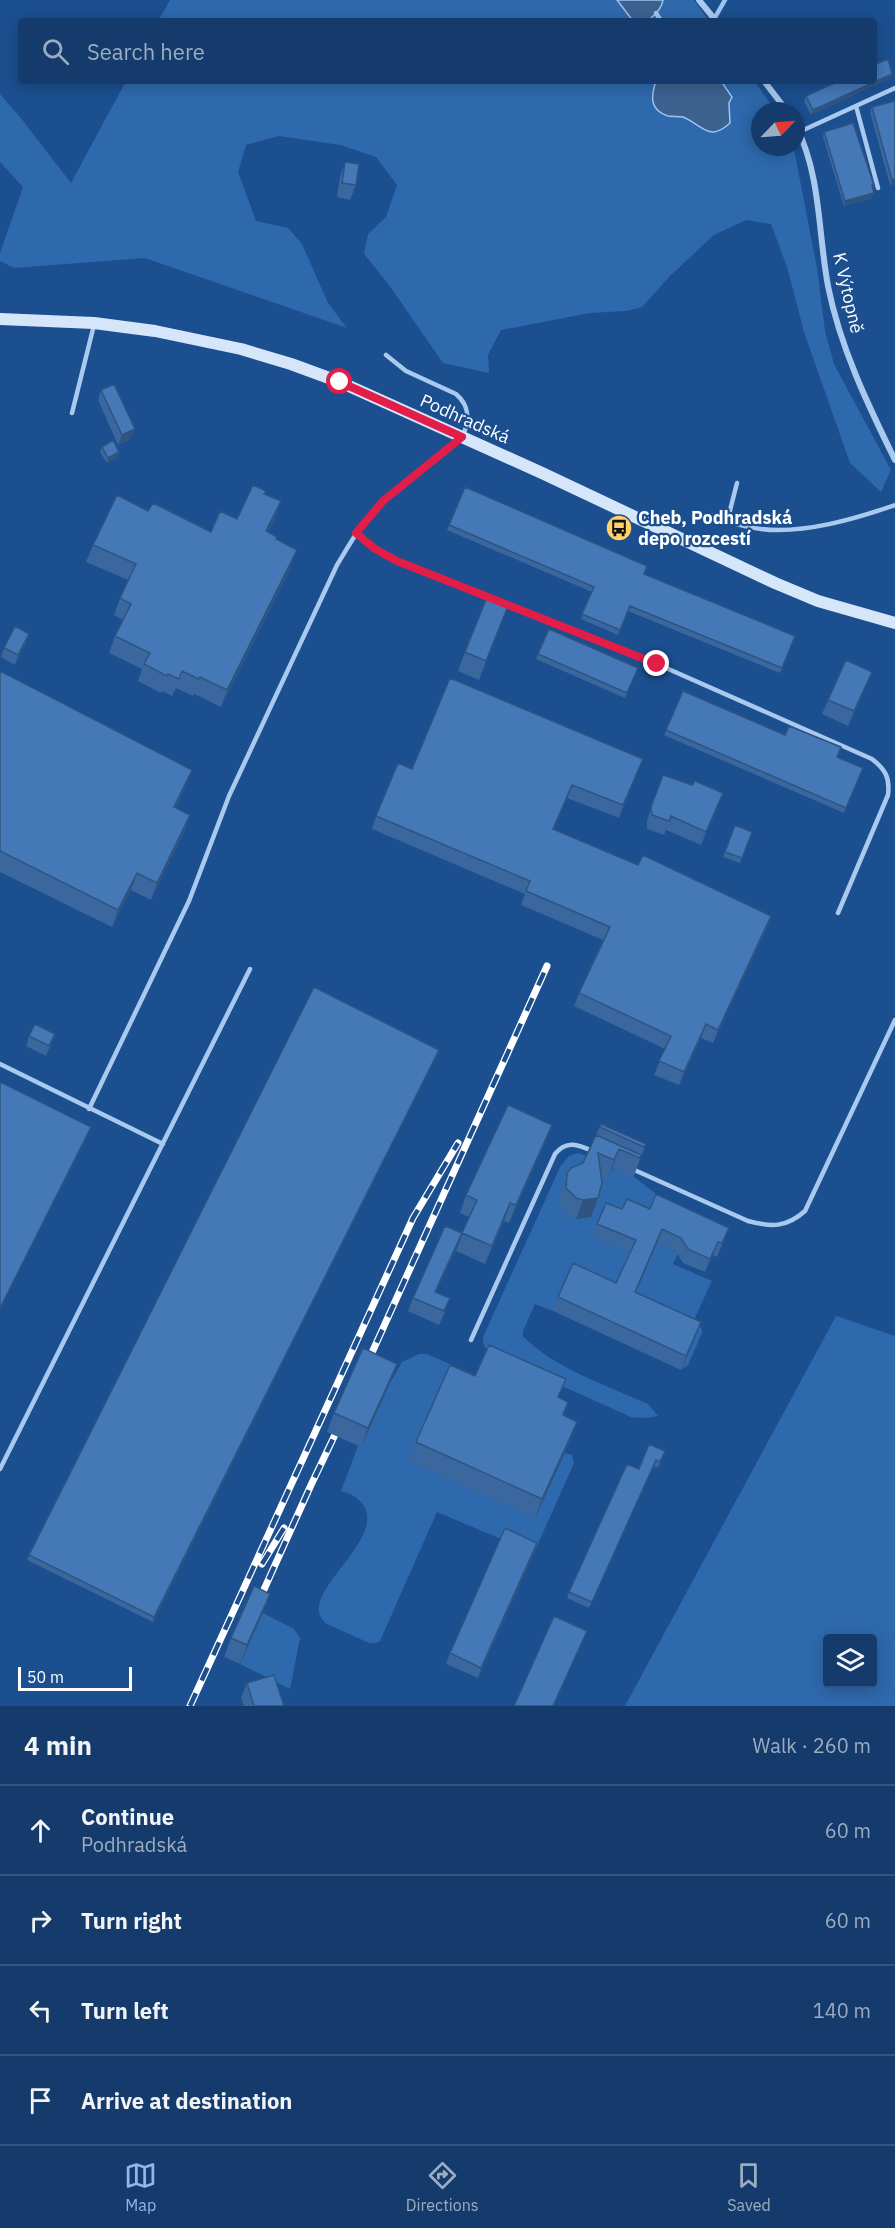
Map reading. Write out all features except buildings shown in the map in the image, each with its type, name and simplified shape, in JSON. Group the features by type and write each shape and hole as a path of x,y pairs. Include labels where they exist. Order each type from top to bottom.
{"main road":[{"name":"Podhradská","path":"0,320 94,322 201,339 281,361 340,382 775,583 818,601 895,623"}],"street":[{"path":"699,0 714,18"},
{"path":"766,84 780,102"},
{"name":"K Výtopně","path":"805,148 810,162 828,287 844,344 895,460"}],"lane":[{"path":"805,126 892,92 895,88"},
{"path":"856,106 878,188"},
{"path":"72,413 94,322"},
{"path":"89,1109 189,901 229,796 337,565 356,533 383,501 462,437 468,419 467,407 462,399 406,371 386,354"},
{"path":"727,522 737,483"},
{"path":"707,514 727,522 762,530 809,527 858,517 895,505"},
{"path":"356,533 375,549 397,561 657,664 872,759 884,768 890,782 888,795 838,913"},
{"path":"0,1469 250,969"},
{"path":"627,1166 748,1221 767,1227 796,1219 805,1211 895,1020"},
{"path":"0,1064 163,1144"},
{"path":"471,1340 555,1155 560,1148 568,1144 579,1145 600,1154"}],"shaded area":[{"path":"170,0 694,0 707,18 160,18"},
{"path":"617,0 663,0 651,18 631,18"},
{"path":"124,84 756,84 769,102 751,102 751,156 795,156 817,268 825,331 834,364 891,470 881,492 850,463 804,332 787,267 771,224 746,220 714,235 671,275 642,307 626,311 590,313 501,330 488,355 489,373 443,363 389,285 364,254 368,234 386,217 397,185 376,157 340,145 279,136 246,145 238,172 256,221 288,228 302,244 328,303 347,328 145,258 14,268 0,261 0,253 23,187 0,162 0,94 71,183"},
{"path":"655,84 723,84 732,97 729,103 730,123 723,129 711,132 683,117 668,116 657,110 653,102"},
{"path":"578,1153 633,1176 660,1197 631,1254 638,1288 657,1243 678,1253 673,1264 712,1281 693,1322 702,1329 702,1333 688,1365 681,1370 696,1336 568,1277 553,1311 535,1304 523,1336 549,1357 565,1366 648,1404 658,1416 631,1417 491,1354 484,1345 483,1337 561,1165 569,1156"},
{"path":"836,1316 895,1336 895,1706 625,1706"},
{"path":"419,1354 427,1354 477,1376 535,1518 565,1453 572,1455 574,1463 534,1553 437,1512 380,1641 369,1643 327,1624 319,1613 321,1599 362,1536 367,1521 362,1503 354,1496 341,1491 358,1446 361,1447 402,1362"},
{"path":"263,1613 294,1629 300,1638 290,1689 240,1664"}],"waterway":[{"path":"715,18 725,0"},
{"path":"656,13 659,18"}],"railway":[{"path":"365,1368 547,966"},
{"path":"190,1706 413,1218 458,1143"},
{"path":"257,1605 342,1420"},
{"path":"262,1564 284,1528"}],"place":[{"name":"Cheb, Podhradská depo rozcestí","path":"619,528"}],"route":[{"path":"340,382 462,437 383,501 356,533 375,549 397,561 657,664"}]}
